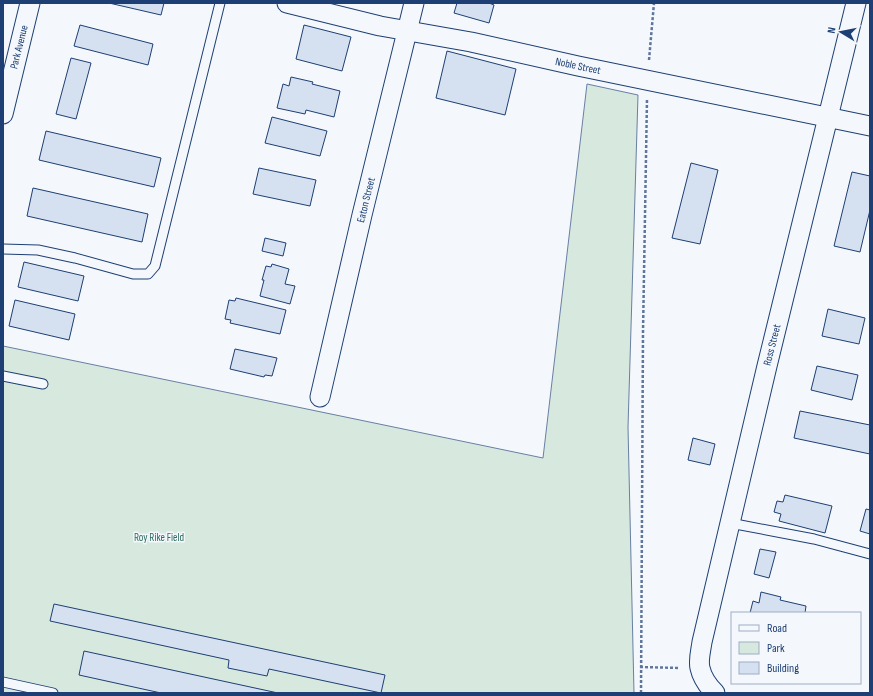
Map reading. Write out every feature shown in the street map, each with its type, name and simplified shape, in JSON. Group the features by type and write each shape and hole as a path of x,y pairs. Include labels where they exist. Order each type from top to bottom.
{"street":[{"name":"Park Avenue","path":"3,114 30,3"},
{"name":"Noble Street","path":"287,3 380,26 471,42 578,66 870,126"},
{"name":"Eaton Street","path":"320,397 362,215 414,3"},
{"name":"Ross Street","path":"700,668 702,642 767,366 856,3"},
{"path":"700,668 705,680 712,690"}],"lane":[{"path":"3,249 38,250 76,258 133,274 148,274 155,266 220,3"},
{"path":"3,376 42,384"},
{"path":"730,523 814,539 870,554"},
{"path":"3,682 53,693"}],"path":[{"path":"641,693 643,333 647,80 654,3"},
{"path":"640,668 700,668"}],"green space":[{"name":"Roy Rike Field","path":"587,84 638,95 628,427 634,693 3,693 3,346 543,458"}],"building":[{"path":"109,3 164,3 161,15"},
{"path":"457,3 489,3 494,5 489,23 454,13"},
{"path":"80,25 153,44 148,65 74,46"},
{"path":"304,25 351,37 342,71 296,59"},
{"path":"447,51 516,69 505,115 436,98"},
{"path":"71,58 91,63 76,119 56,114"},
{"path":"291,77 313,82 312,84 340,91 334,117 306,110 305,114 277,108 283,84 289,86"},
{"path":"272,117 327,131 320,156 265,143"},
{"path":"46,131 161,158 154,187 39,160"},
{"path":"691,163 718,170 700,244 672,238"},
{"path":"259,168 316,180 310,206 253,194"},
{"path":"852,172 870,176 870,210 860,252 834,246"},
{"path":"33,188 148,214 142,242 27,216"},
{"path":"265,238 286,243 283,256 262,251"},
{"path":"24,262 84,276 78,301 18,287"},
{"path":"272,264 289,269 285,284 295,286 290,304 260,296 266,266 271,267"},
{"path":"236,298 286,310 280,334 230,323 231,320 225,319 229,300 235,301"},
{"path":"15,300 75,314 69,340 9,326"},
{"path":"828,309 865,318 859,344 822,336"},
{"path":"235,349 277,358 272,376 265,375 264,377 230,369"},
{"path":"817,366 858,375 852,400 811,390"},
{"path":"800,411 870,425 870,454 794,438"},
{"path":"693,438 715,444 710,465 688,460"},
{"path":"785,495 832,506 825,533 779,521 781,514 774,512 777,501 783,502"},
{"path":"866,509 870,510 870,534 860,531"},
{"path":"760,549 776,552 769,578 754,574"},
{"path":"761,592 781,597 780,600 806,606 805,612 750,612 753,601 759,603"},
{"path":"54,604 385,675 381,693 269,669 267,676 228,668 229,660 50,621"},
{"path":"84,651 278,693 161,693 79,675"}]}
